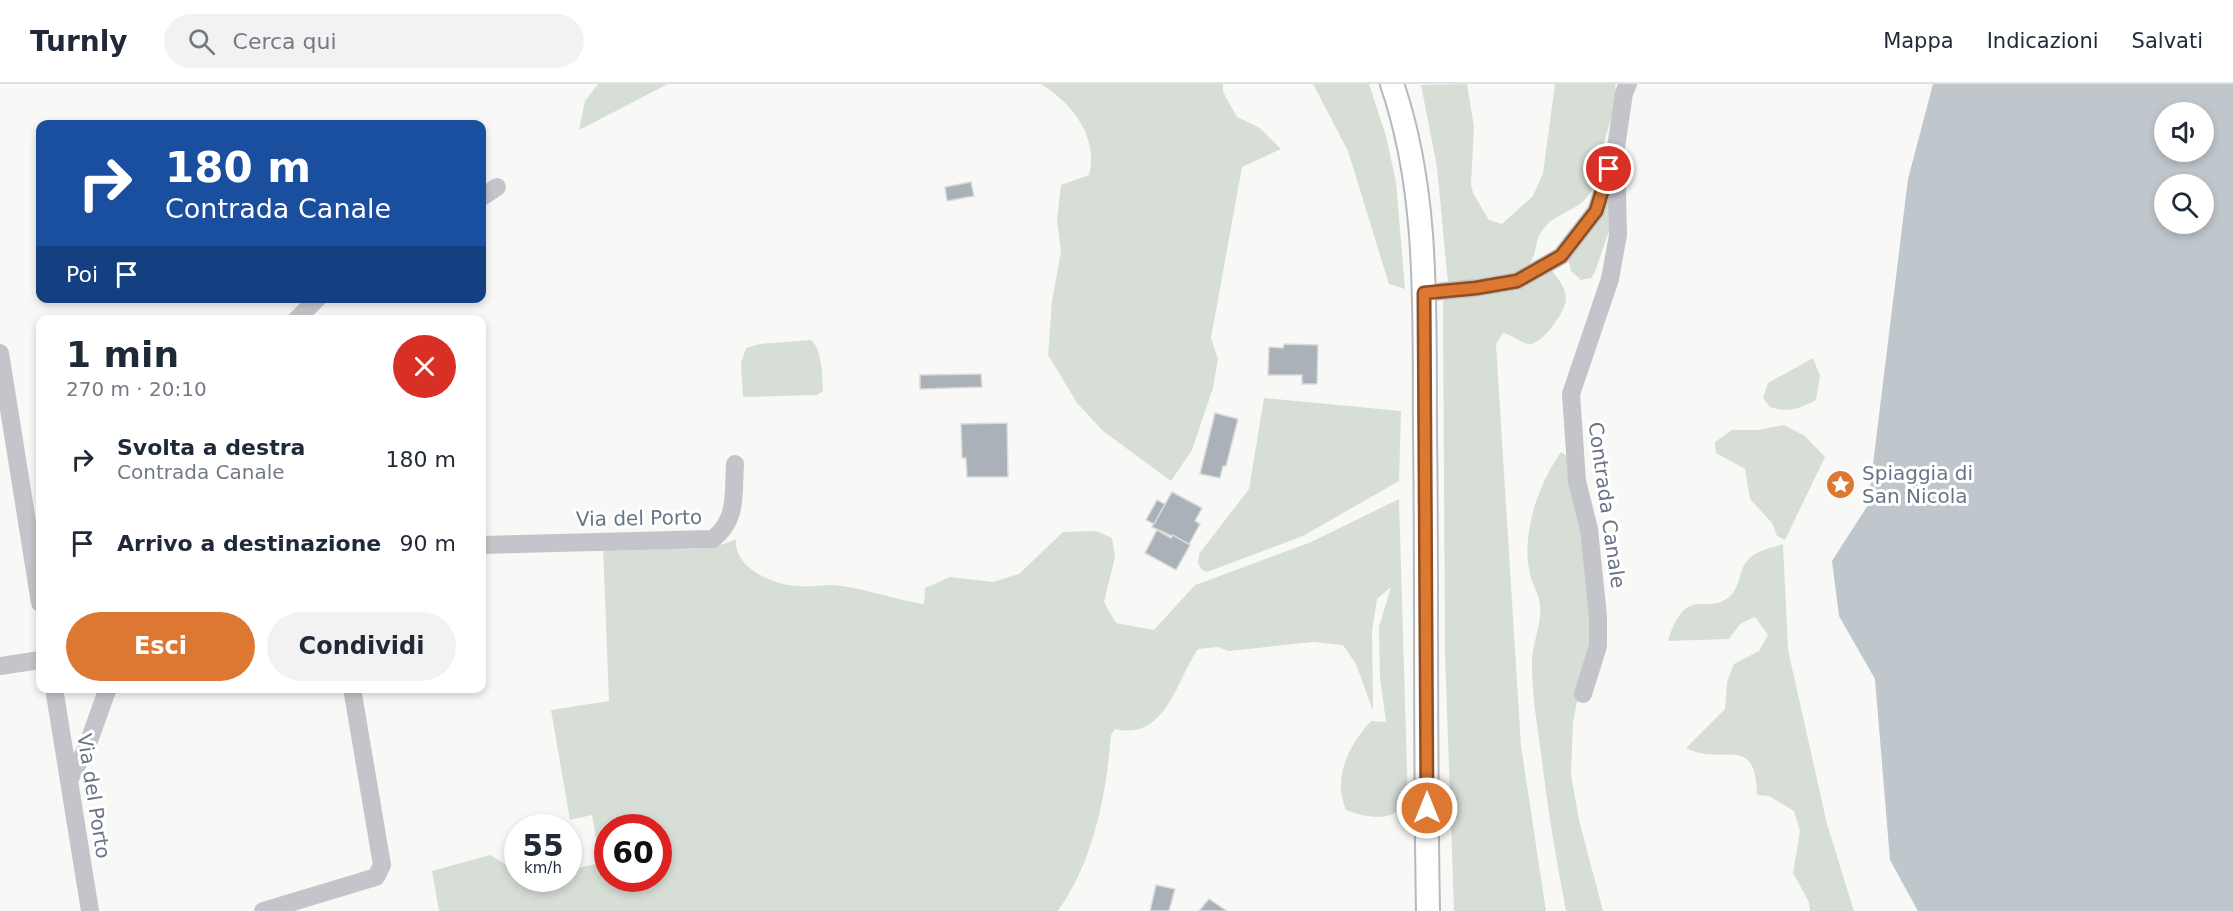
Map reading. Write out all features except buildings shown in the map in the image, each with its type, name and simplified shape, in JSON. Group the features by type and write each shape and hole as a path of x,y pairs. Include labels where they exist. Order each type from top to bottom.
{"main road":[{"path":"1392,84 1401,112 1416,188 1424,293 1428,911"},
{"path":"1413,911 1426,789"},
{"path":"1427,868 1437,911"}],"street":[{"name":"Contrada Canale","path":"1424,293 1517,281 1561,256 1596,211 1616,148 1624,93 1628,84"},
{"name":"Contrada Canale","path":"1583,694 1598,645 1598,616 1589,529 1577,481 1571,394 1603,300 1616,246 1618,195 1616,148"},
{"path":"301,315 313,303"},
{"path":"0,353 3,389 36,580"},
{"name":"Via del Porto","path":"486,545 713,539 727,528 732,514 735,464"},
{"path":"0,666 36,661"},
{"name":"Via del Porto","path":"55,693 90,911"},
{"path":"69,780 86,748 106,693"},
{"path":"262,911 376,877 382,865 353,693"}],"shaded area":[{"path":"598,84 668,84 579,130 585,101"},
{"path":"1041,84 1223,84 1223,92 1237,117 1260,128 1281,149 1242,167 1211,338 1218,359 1213,388 1192,450 1171,481 1103,431 1077,403 1048,355 1052,301 1061,252 1057,220 1061,185 1089,175 1091,161 1090,147 1080,122 1063,101"},
{"path":"1313,84 1369,84 1386,136 1396,182 1405,289 1389,284 1348,151"},
{"path":"1467,84 1474,127 1471,184 1473,193 1489,220 1502,224 1533,196 1543,173 1555,84 1615,84 1616,92 1593,189 1579,205 1545,227 1539,235 1534,255 1528,266 1519,274 1448,283 1437,167 1421,85"},
{"path":"1933,84 2233,84 2233,911 1918,911 1890,860 1875,679 1839,616 1832,561 1868,505 1908,179"},
{"path":"1609,166 1611,225 1595,272 1591,278 1581,280 1571,271 1567,255"},
{"path":"1551,270 1566,295 1562,311 1552,326 1534,343 1529,344 1503,333 1496,344 1521,746 1546,911 1454,911 1445,654 1443,301 1460,293"},
{"path":"811,340 820,357 823,391 817,395 743,397 741,363 746,348 760,344"},
{"path":"1813,358 1820,376 1816,400 1793,409 1782,410 1770,407 1763,398 1768,383"},
{"path":"1264,398 1401,411 1399,481 1303,536 1207,572 1202,570 1198,563 1199,554 1249,489"},
{"path":"1784,425 1805,436 1825,457 1785,540 1777,536 1772,523 1750,499 1745,469 1716,453 1715,442 1732,430 1758,430"},
{"path":"1561,452 1571,459 1597,643 1581,681 1573,723 1571,775 1579,820 1603,911 1566,911 1549,812 1534,699 1532,660 1540,609 1529,569 1528,539 1539,493"},
{"path":"1399,499 1407,795 1403,805 1397,811 1390,815 1372,817 1346,810 1341,786 1345,762 1363,730 1371,721 1386,722 1380,678 1379,627 1391,587 1377,599 1372,631 1373,711 1356,664 1343,645 1313,642 1229,651 1218,647 1198,649 1176,692 1158,717 1146,726 1132,730 1115,729 1111,735 1106,781 1096,827 1081,871 1058,911 439,911 432,871 490,855 504,863 504,892 582,892 582,867 594,864 594,892 672,892 672,814 594,814 594,827 592,815 582,817 582,814 569,814 551,710 609,701 603,545 689,549 706,548 736,539 741,558 748,566 756,573 776,582 802,586 842,586 924,604 925,588 950,577 993,582 1019,574 1063,532 1096,531 1112,538 1115,557 1104,602 1116,623 1154,630 1195,585 1309,543"},
{"path":"1783,544 1788,650 1827,824 1854,911 1810,911 1809,902 1793,873 1800,831 1794,811 1769,796 1757,795 1751,764 1744,757 1700,753 1686,748 1725,709 1727,682 1734,664 1759,651 1768,635 1755,617 1740,624 1729,639 1668,641 1675,622 1690,606 1723,601 1733,592 1747,560 1763,550"}],"place":[{"name":"Spiaggia di San Nicola","path":"1841,485"}],"route":[{"path":"1427,808 1424,293 1517,281 1561,256 1596,211 1609,169"}]}
